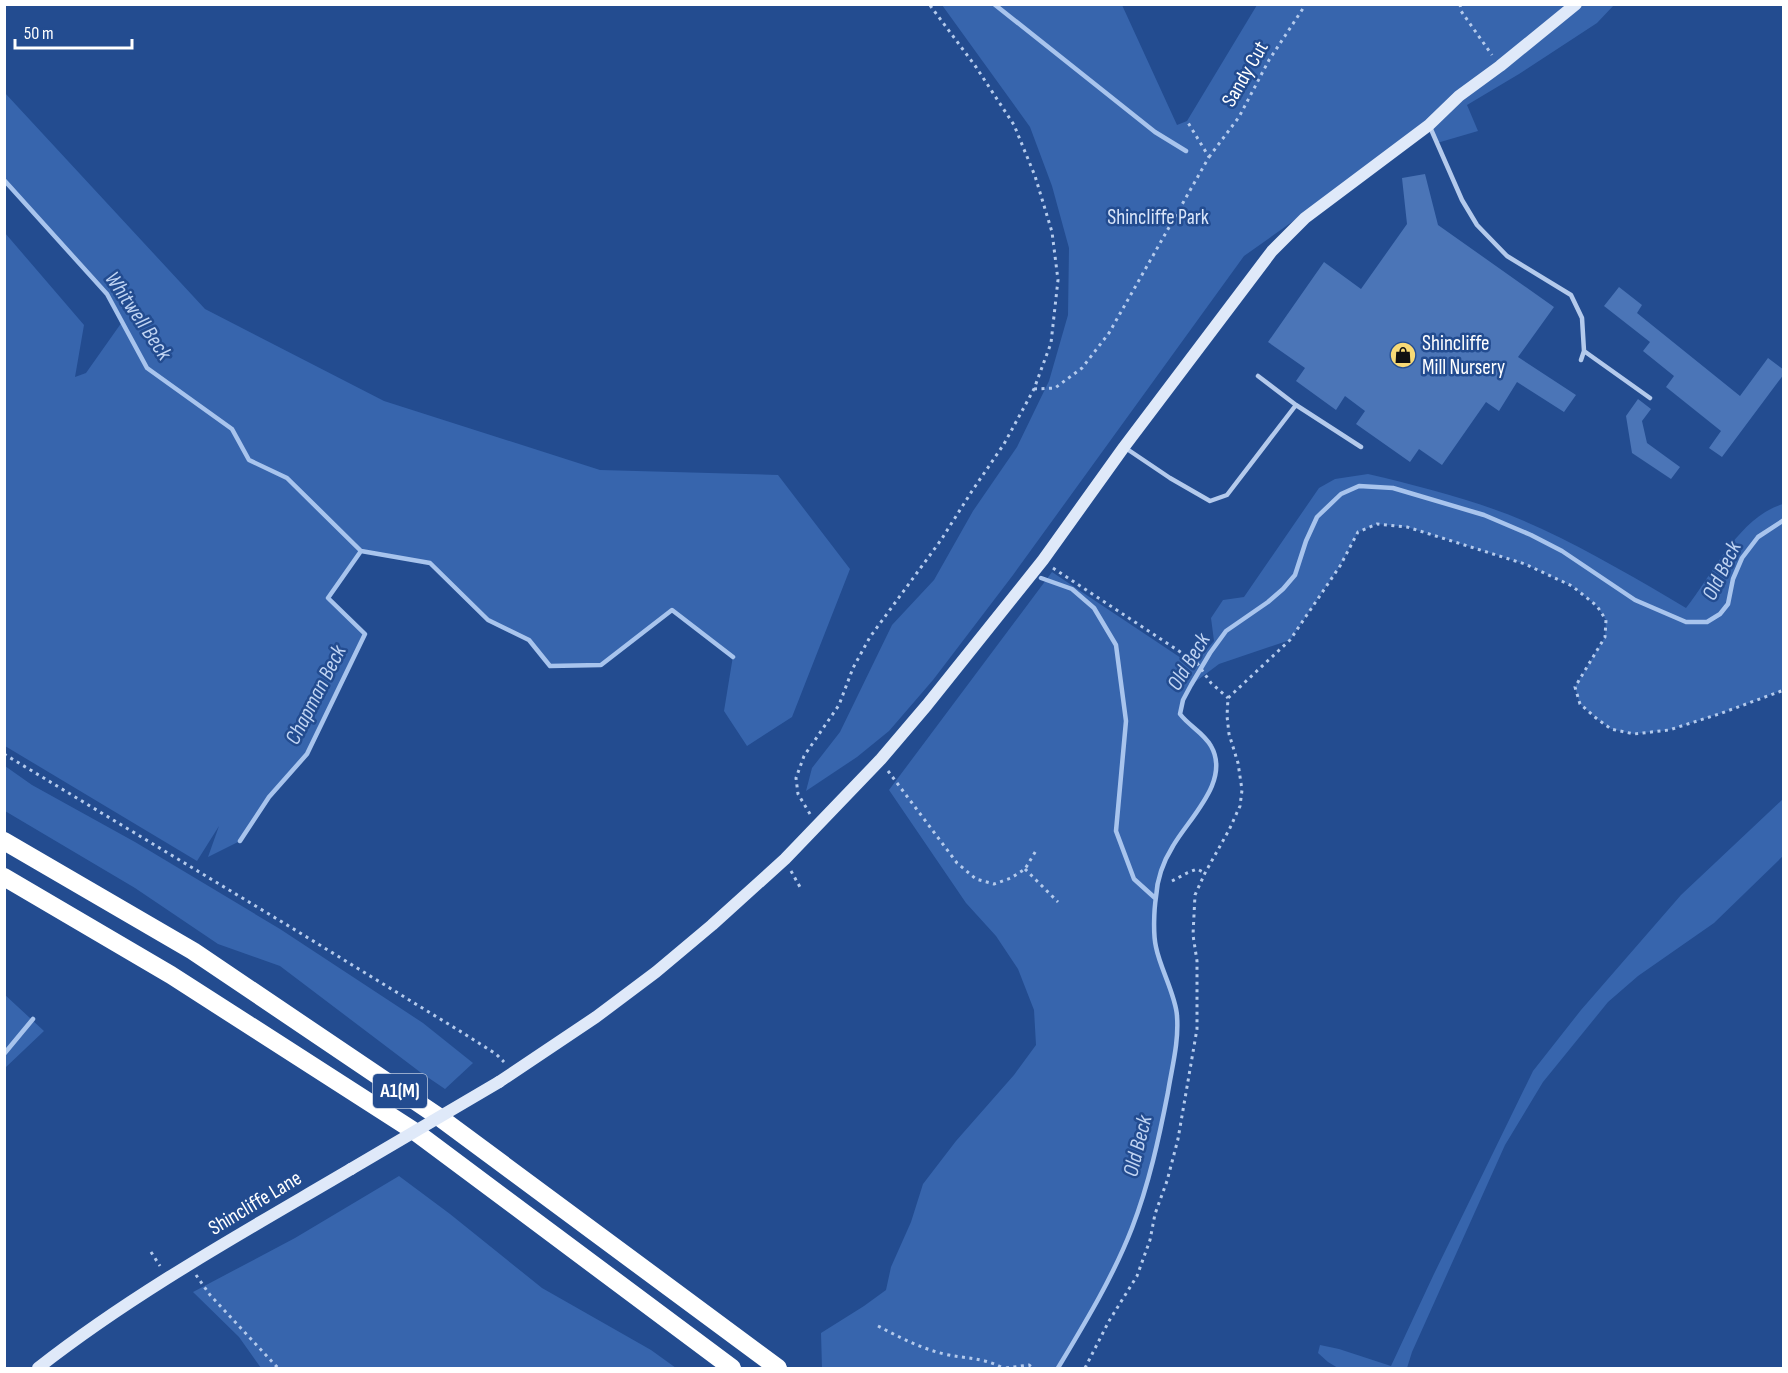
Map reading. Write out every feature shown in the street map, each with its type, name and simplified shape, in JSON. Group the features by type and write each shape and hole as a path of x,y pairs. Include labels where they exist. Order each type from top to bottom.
{"highway":[{"name":"A1(M)","path":"4,841 193,951 439,1117 778,1368"},
{"name":"A1(M)","path":"4,877 171,975 417,1133 732,1368"}],"main road":[{"name":"Shincliffe Lane","path":"38,1368 77,1338 189,1264 514,1072 596,1017 656,972 744,896 819,824 927,705 1043,560 1124,447 1272,251 1305,218 1429,125 1459,96 1576,4"}],"lane":[{"path":"1429,125 1462,200 1477,225 1507,256 1571,295 1582,318 1584,351 1581,360"},
{"path":"1584,351 1650,398"},
{"path":"1258,376 1296,405 1362,447"},
{"path":"1124,447 1210,501 1227,495 1296,405"}],"path":[{"path":"819,824 811,816 798,794 796,778 804,756 839,705 853,668 870,637 942,540 1004,444 1034,389 1051,343 1058,280 1052,231 1035,176 1014,125 976,67 929,4"},
{"name":"Sandy Cut","path":"1034,389 1055,388 1083,368 1102,342 1209,157 1239,117 1269,60 1306,4"},
{"path":"1460,4 1461,11 1500,66"},
{"path":"1187,121 1209,157"},
{"path":"1085,1368 1109,1321 1137,1276 1176,1150 1197,1029 1197,962 1193,935 1195,895 1230,830 1240,806 1242,790 1238,763 1229,734 1228,698 1290,640 1340,566 1358,532 1377,524 1407,527 1525,564 1572,586 1597,606 1606,620 1605,637 1575,687 1580,704 1611,729 1634,734 1669,730 1784,690"},
{"path":"1043,560 1102,602 1197,663 1212,683 1228,698"},
{"path":"4,754 464,1034 496,1054 514,1072"},
{"path":"880,759 957,864 976,879 994,884 1011,879 1025,869 1037,849"},
{"path":"1025,869 1058,902"},
{"path":"1172,881 1197,869 1205,873"},
{"path":"151,1252 168,1278"},
{"path":"189,1264 210,1295 278,1368"},
{"path":"878,1326 928,1350 989,1361 1005,1368 1029,1365 1034,1368"}],"green space":[{"name":"Shincliffe Park","path":"942,5 1122,5 1177,125 1187,121 1257,5 1614,5 1597,23 1467,105 1478,131 1437,143 1429,125 1244,256 1013,575 933,680 889,731 857,757 806,791 812,768 840,732 892,625 934,580 973,511 1017,447 1049,381 1068,315 1069,248 1052,186 1030,127"},
{"path":"5,93 205,309 384,401 600,470 778,475 850,569 792,717 747,746 724,711 733,656 673,610 601,665 550,666 529,640 488,620 430,563 361,551 328,598 365,634 307,754 269,797 240,841 208,857 219,826 197,861 5,746 5,233 84,325 75,377 86,373 122,322 107,294 5,180"},
{"path":"1368,474 1500,511 1597,557 1686,608 1740,534 1767,511 1783,504 1783,690 1669,730 1634,734 1611,729 1580,704 1575,687 1605,637 1606,620 1597,606 1572,586 1525,564 1407,527 1377,524 1358,532 1340,566 1290,640 1219,664 1191,685 1183,700 1180,714 1211,746 1216,759 1216,772 1205,799 1169,852 1161,871 1157,890 1154,915 1155,942 1177,1016 1176,1045 1168,1092 1144,1195 1132,1228 1089,1317 1059,1368 822,1368 821,1333 886,1290 891,1267 911,1222 923,1184 956,1141 1014,1075 1036,1045 1034,1010 1018,969 996,936 966,903 889,790 1052,572 1193,666 1214,641 1211,618 1223,600 1244,597 1319,488 1335,479"},
{"path":"5,766 32,785 135,842 280,929 423,1023 473,1063 445,1089 280,966 218,944 135,888 5,811"},
{"path":"1783,799 1783,856 1714,923 1638,976 1608,1002 1543,1082 1505,1145 1412,1352 1407,1368 1338,1368 1328,1362 1318,1353 1320,1345 1391,1366 1533,1071 1581,1010 1681,895"},
{"path":"4,994 44,1031 5,1068 4,1068"},
{"path":"399,1176 542,1288 651,1350 676,1368 261,1368 239,1337 193,1292 295,1238"}],"building":[{"name":"Shincliffe Mill Nursery","path":"1425,174 1438,225 1554,307 1518,357 1576,395 1564,412 1517,382 1499,411 1486,402 1442,465 1419,449 1410,462 1356,424 1365,411 1345,396 1336,410 1296,381 1305,368 1268,342 1324,262 1361,289 1407,224 1402,178"},
{"path":"1619,287 1642,305 1637,313 1740,396 1768,358 1784,370 1784,374 1722,457 1709,448 1721,431 1666,387 1674,376 1643,351 1650,342 1604,306"},
{"path":"1638,399 1651,409 1642,421 1647,443 1680,467 1671,479 1632,453 1626,416"}],"waterway":[{"path":"994,4 1155,132 1186,151"},
{"name":"Whitwell Beck","path":"4,180 107,294 147,368 232,429 249,460 287,478 361,551"},
{"name":"Old Beck","path":"1058,1368 1107,1282 1132,1228 1144,1195 1168,1092 1176,1045 1177,1016 1155,942 1154,915 1157,890 1166,858 1206,799 1216,772 1216,759 1211,746 1180,714 1183,700 1210,653 1226,631 1268,602 1295,575 1317,517 1341,494 1359,486 1393,488 1484,515 1531,535 1562,551 1635,600 1686,622 1707,622 1720,614 1728,604 1733,579 1742,558 1758,537 1784,520"},
{"name":"Chapman Beck","path":"240,841 269,797 307,754 365,634 328,598 361,551 430,563 488,620 529,640 550,666 601,665 672,610 733,657"},
{"path":"1041,578 1072,589 1094,608 1116,645 1126,721 1116,831 1134,879 1155,898"},
{"name":"Chapman Beck","path":"4,1054 33,1019"}],"place":[{"name":"Shincliffe Mill Nursery","path":"1403,355"}]}
